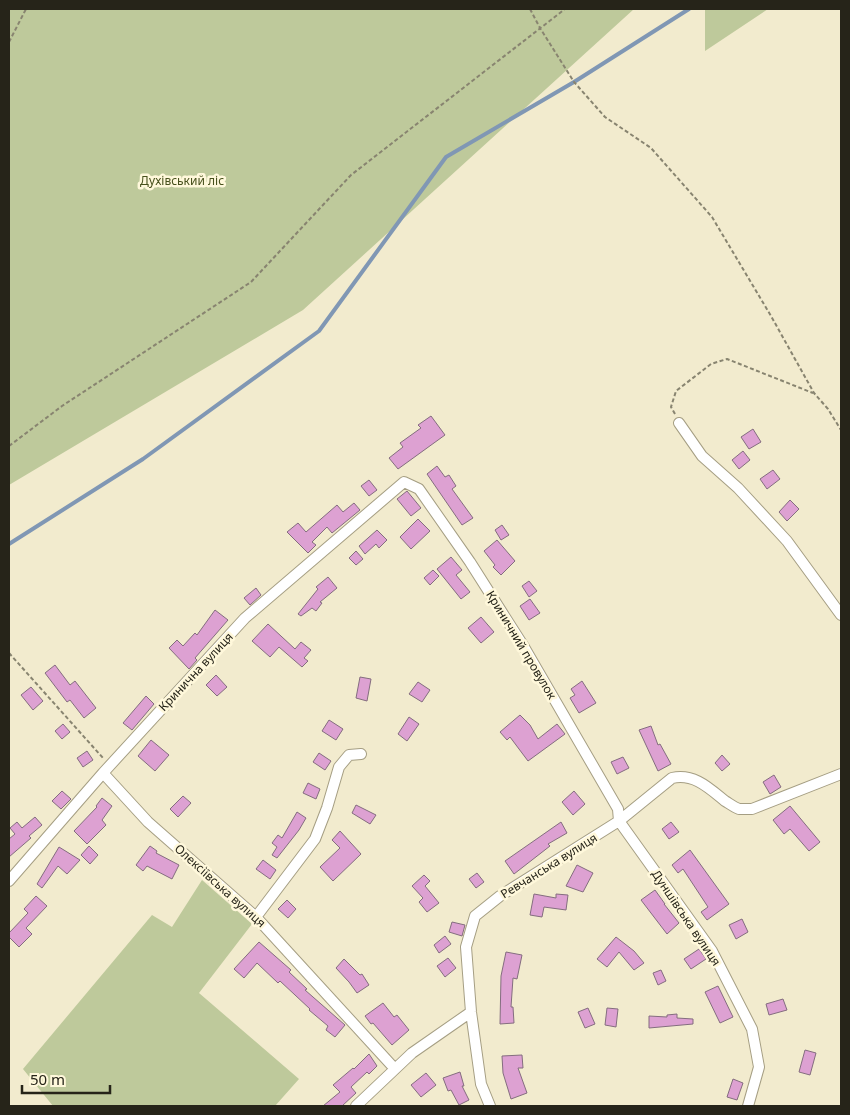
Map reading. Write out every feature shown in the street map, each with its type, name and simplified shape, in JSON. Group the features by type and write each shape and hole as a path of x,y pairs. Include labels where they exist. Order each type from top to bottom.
{"street":[{"path":"680,422 702,456 738,488 787,541 841,615"},
{"name":"Кринична вулиця","path":"9,881 106,769 245,618 404,482"},
{"name":"Криничний провулок","path":"404,482 419,489 470,562 519,640 618,808 619,821"},
{"path":"256,917 315,839 327,808 339,767 349,755 361,754"},
{"name":"Олексіївська вулиця","path":"106,769 148,822 256,917 395,1069"},
{"name":"Ревчанська вулиця","path":"490,1106 482,1084 471,1012 466,947 475,916 500,896 619,821 668,781 682,776 692,778 733,806 740,809 752,809 841,774"},
{"name":"Дуншівська вулиця","path":"619,821 712,951 752,1029 759,1067 748,1106"},
{"path":"356,1106 412,1053 471,1012"}],"path":[{"path":"9,42 26,9"},
{"path":"530,9 574,82 605,117 651,148 712,217 771,316 814,394 828,409 841,430"},
{"path":"9,446 62,406 251,282 351,175 565,9"},
{"path":"680,422 671,407 676,391 712,364 727,359 814,394"},
{"path":"9,653 106,769"}],"green space":[{"name":"Духівський ліс","path":"9,9 634,9 303,310 9,485"},
{"path":"705,9 768,9 705,51"},
{"path":"202,880 252,924 199,993 299,1079 275,1106 53,1106 23,1069 152,915 172,927"}],"building":[{"path":"431,416 445,435 398,469 389,458 403,447 400,443 421,428 418,425"},
{"path":"753,429 761,442 749,449 741,437"},
{"path":"743,451 750,460 739,469 732,460"},
{"path":"437,466 445,477 449,475 456,486 452,489 473,518 462,525 427,474"},
{"path":"773,470 780,479 767,489 760,479"},
{"path":"369,480 377,490 369,496 361,486"},
{"path":"407,491 421,508 411,516 397,499"},
{"path":"790,500 799,509 787,521 779,512"},
{"path":"354,503 360,510 332,533 327,527 312,542 316,545 308,553 287,532 298,523 306,532 337,505 343,512"},
{"path":"418,519 430,531 411,549 400,537"},
{"path":"502,525 509,535 501,540 495,530"},
{"path":"377,530 387,540 379,548 376,544 365,554 359,546"},
{"path":"497,540 515,561 501,575 493,567 495,565 484,551"},
{"path":"356,551 363,559 356,565 349,558"},
{"path":"451,557 462,570 456,575 470,592 461,599 437,569"},
{"path":"433,570 439,576 430,585 424,578"},
{"path":"328,577 337,588 320,602 322,603 316,611 312,608 301,616 298,614 318,589 316,587"},
{"path":"529,581 537,591 529,597 522,586"},
{"path":"256,588 261,595 250,605 244,598"},
{"path":"530,599 540,613 529,620 520,606"},
{"path":"215,610 228,620 195,658 197,660 189,669 169,648 177,640 183,646 195,633 197,635"},
{"path":"481,617 494,632 481,643 468,628"},
{"path":"268,624 295,649 301,642 311,650 304,658 308,661 302,667 279,647 270,657 252,641"},
{"path":"55,665 70,685 75,681 96,708 84,718 70,700 67,702 45,673"},
{"path":"216,675 227,687 217,696 206,685"},
{"path":"360,677 371,679 367,701 356,698"},
{"path":"582,681 596,703 579,713 570,698 575,695 571,689"},
{"path":"418,682 430,690 422,702 409,694"},
{"path":"31,687 43,701 33,710 21,695"},
{"path":"146,696 154,704 132,730 123,723"},
{"path":"520,715 530,725 538,739 557,724 565,734 528,761 510,737 507,740 500,732"},
{"path":"409,717 419,724 407,741 398,734"},
{"path":"329,720 343,729 336,740 322,731"},
{"path":"63,724 70,732 62,739 55,731"},
{"path":"651,726 658,745 660,744 671,764 658,771 639,730"},
{"path":"151,740 169,755 155,771 138,756"},
{"path":"87,751 93,760 83,767 77,758"},
{"path":"319,753 331,761 325,770 313,762"},
{"path":"722,755 730,764 722,771 715,763"},
{"path":"623,757 629,768 617,774 611,762"},
{"path":"774,775 781,787 770,794 763,782"},
{"path":"308,783 320,789 316,799 303,793"},
{"path":"62,791 71,799 61,809 52,801"},
{"path":"574,791 585,804 573,815 562,802"},
{"path":"183,796 191,803 178,817 170,809"},
{"path":"102,798 112,806 102,820 106,825 87,844 74,831 97,807"},
{"path":"356,805 376,815 370,824 352,813"},
{"path":"790,806 820,842 809,851 790,829 784,834 773,820"},
{"path":"297,812 306,818 277,858 272,855 277,847 272,843 278,835 282,838"},
{"path":"35,817 42,825 29,836 31,838 9,857 9,839 15,834 10,828 17,822 22,828"},
{"path":"561,822 567,833 548,844 550,846 514,874 505,861"},
{"path":"671,822 679,832 669,839 662,829"},
{"path":"340,831 361,854 333,881 320,867 340,848 332,840"},
{"path":"89,846 98,855 90,864 81,855"},
{"path":"150,846 157,851 156,853 179,865 172,879 147,866 143,871 136,865"},
{"path":"59,847 80,860 67,874 58,866 42,888 37,884"},
{"path":"690,850 729,904 707,920 701,912 708,907 683,869 678,873 672,865"},
{"path":"263,860 276,870 270,879 256,869"},
{"path":"577,865 593,873 583,892 566,886"},
{"path":"477,873 484,882 476,888 469,879"},
{"path":"424,875 430,881 425,886 439,903 427,912 419,902 423,898 412,886"},
{"path":"655,890 679,923 667,934 641,900"},
{"path":"534,894 556,898 556,894 568,895 566,910 544,907 542,917 530,915"},
{"path":"36,896 47,906 26,928 32,934 19,947 9,937 9,933 28,913 24,909"},
{"path":"287,900 296,909 288,918 278,909"},
{"path":"742,919 748,932 736,939 729,925"},
{"path":"452,922 465,925 462,936 449,932"},
{"path":"445,936 451,944 439,953 434,945"},
{"path":"616,937 634,951 644,963 634,970 619,952 607,967 597,959"},
{"path":"259,942 291,970 289,972 307,989 305,990 345,1025 335,1037 326,1030 328,1026 280,981 278,983 257,963 244,978 234,969"},
{"path":"699,949 706,959 691,969 684,959"},
{"path":"506,952 522,955 517,979 513,978 511,1007 513,1007 514,1023 500,1024 501,976"},
{"path":"448,958 456,968 445,977 437,966"},
{"path":"344,959 360,975 362,974 369,985 357,993 336,968"},
{"path":"661,970 666,981 658,985 653,973"},
{"path":"718,986 733,1017 720,1023 705,992"},
{"path":"783,999 787,1010 769,1015 766,1004"},
{"path":"383,1003 394,1017 397,1015 409,1030 392,1045 365,1016"},
{"path":"588,1008 595,1024 585,1028 578,1012"},
{"path":"607,1008 618,1009 616,1027 605,1025"},
{"path":"677,1014 677,1018 693,1019 693,1024 649,1028 649,1016 667,1017 667,1015"},
{"path":"805,1050 816,1053 810,1075 799,1072"},
{"path":"369,1054 377,1066 369,1074 367,1072 351,1087 356,1093 342,1106 323,1106 340,1092 333,1085 354,1069"},
{"path":"522,1055 523,1068 518,1068 527,1093 511,1099 503,1073 502,1056"},
{"path":"460,1072 464,1086 462,1086 469,1100 459,1105 451,1090 448,1091 443,1078"},
{"path":"426,1073 436,1085 421,1097 411,1085"},
{"path":"733,1079 743,1083 737,1100 727,1097"}],"waterway":[{"path":"9,544 143,459 319,331 446,157 574,82 689,9"}]}
